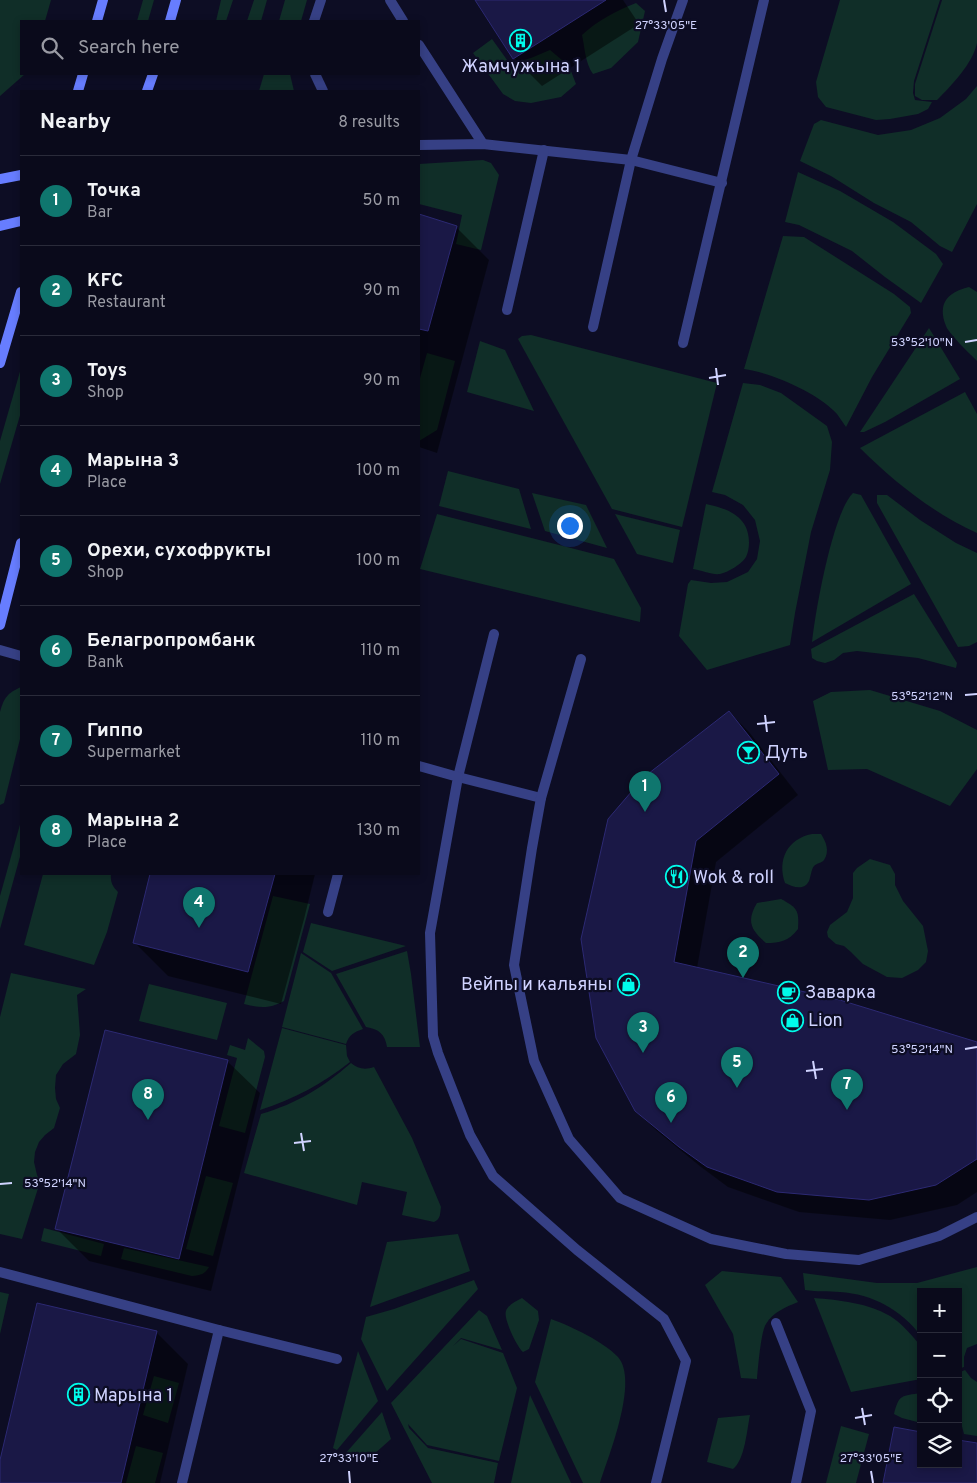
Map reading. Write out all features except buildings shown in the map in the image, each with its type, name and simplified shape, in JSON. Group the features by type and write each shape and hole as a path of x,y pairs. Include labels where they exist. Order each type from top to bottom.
{"street":[{"path":"98,20 103,0"},
{"path":"170,20 176,0"},
{"path":"78,90 83,75"},
{"path":"147,90 153,75"},
{"path":"0,179 20,175"},
{"path":"0,226 20,222"},
{"path":"0,363 20,295"},
{"path":"0,625 20,547"}],"lane":[{"path":"314,20 321,0"},
{"path":"390,0 402,20"},
{"path":"593,327 631,160 683,0"},
{"path":"683,343 764,0"},
{"path":"420,47 483,144"},
{"path":"315,75 323,90"},
{"path":"420,145 483,144 631,160 722,183"},
{"path":"507,310 544,150"},
{"path":"494,634 458,777 430,933 433,1036 470,1134 493,1176 577,1250 664,1319 686,1361 656,1483"},
{"path":"0,650 20,656"},
{"path":"581,659 541,798 514,965 534,1061 569,1139 620,1198 710,1239 786,1254 859,1260 939,1236 977,1217"},
{"path":"420,766 541,798"},
{"path":"328,912 338,875"},
{"path":"0,1272 218,1330 337,1359"},
{"path":"776,1323 811,1411 796,1483"},
{"path":"182,1483 218,1330"}],"green space":[{"path":"0,0 51,0 45,20 20,20 20,75 24,75 0,96"},
{"path":"143,0 154,0 148,20 137,20"},
{"path":"221,0 233,0 226,20 216,20"},
{"path":"254,0 267,0 261,20 247,20"},
{"path":"285,0 307,0 301,20 279,20"},
{"path":"840,0 940,0 914,81 913,93 915,100 932,102 928,109 918,114 876,120 826,107 818,97 816,82"},
{"path":"942,0 977,0 977,43 975,51 966,66 943,94 937,100 922,100 915,96 915,84"},
{"path":"636,3 645,11 638,42 611,68 593,74 587,60 582,35 608,16"},
{"path":"492,39 510,64 550,50 569,66 576,84 561,97 531,103 515,101 503,94 473,53"},
{"path":"264,75 290,75 294,90 259,90"},
{"path":"977,86 977,204 952,252 940,246 911,222 874,203 831,176 800,161 814,124 821,120 878,135 911,130 940,118 966,99"},
{"path":"483,160 491,163 499,175 481,250 456,244 462,215 420,204 420,164"},
{"path":"798,172 840,191 893,222 936,254 943,264 921,303 852,251 799,225 785,222"},
{"path":"783,236 804,237 894,294 910,307 911,313 872,377 846,427 829,406 807,392 781,379 744,369"},
{"path":"969,287 977,292 977,361 951,334 946,326 943,311 946,300 950,295"},
{"path":"929,328 960,379 885,422 860,432"},
{"path":"531,335 717,383 682,527 612,509 518,339 522,336"},
{"path":"480,341 505,350 534,411 467,392"},
{"path":"427,353 455,361 437,430 420,440 420,378"},
{"path":"20,371 20,415 0,484 0,441"},
{"path":"743,383 760,385 781,393 827,426 832,442 830,470 811,532 790,645 707,670 679,636 688,584 691,580 711,583 727,582 748,572 757,559 760,541 755,520 743,505 725,495 712,492"},
{"path":"965,392 977,414 977,533 945,516 915,496 886,473 860,448"},
{"path":"448,471 519,489 531,529 439,506"},
{"path":"532,493 586,505 607,548 545,531"},
{"path":"853,493 861,495 911,584 812,642 821,587 832,541 846,504"},
{"path":"877,495 887,495 920,520 956,543 977,553 977,642 969,646 958,647 877,503"},
{"path":"706,504 734,514 744,524 748,533 749,543 746,557 734,568 720,574 693,569"},
{"path":"437,514 614,559 641,608 640,622 420,569"},
{"path":"615,514 680,530 673,563 637,554"},
{"path":"914,594 957,663 956,668 918,658 857,651 843,653 834,660 825,663 812,658 811,649"},
{"path":"20,688 20,739 4,803 0,805 0,712 7,696"},
{"path":"870,690 940,711 977,730 977,769 950,806 867,769 828,770 813,701 831,692"},
{"path":"20,825 20,857 0,929 0,896"},
{"path":"812,834 821,834 827,847 826,857 822,862 814,866 809,881 804,886 795,887 785,883 782,866 786,852 796,841"},
{"path":"870,859 890,865 895,874 895,885 903,901 923,926 928,951 926,962 918,970 902,978 887,977 863,964 844,946 836,944 828,937 827,932 830,925 847,912 853,898 853,873"},
{"path":"43,875 111,875 112,884 118,892 107,932 94,965 24,945"},
{"path":"273,896 310,904 284,1001 264,1007 244,1004"},
{"path":"781,899 791,905 798,914 798,929 784,940 766,943 757,934 752,925 751,920 754,909 757,903"},
{"path":"311,923 406,946 332,971 303,952"},
{"path":"407,951 420,1047 387,1047 381,1033 366,1027 336,974"},
{"path":"301,953 331,973 363,1029 352,1034 346,1044 282,1027"},
{"path":"11,973 86,989 77,995 80,1035 76,1054 63,1064 56,1075 56,1099 60,1108 54,1128 39,1142 35,1152 34,1162 40,1182 22,1239 0,1234 0,1017"},
{"path":"149,984 227,1003 217,1040 139,1021"},
{"path":"282,1028 346,1045 347,1056 350,1062 307,1090 260,1110"},
{"path":"248,1038 264,1051 265,1057 245,1133 219,1126 237,1058 227,1055 230,1045 245,1050"},
{"path":"351,1063 356,1067 374,1067 412,1138 441,1207 439,1218 436,1221 402,1215 407,1192 362,1182 357,1205 244,1173 261,1114 287,1105 309,1094"},
{"path":"206,1176 233,1183 213,1256 186,1249"},
{"path":"44,1228 104,1244 101,1256 41,1241"},
{"path":"458,1234 470,1271 370,1307 387,1242"},
{"path":"124,1248 209,1267 202,1274 192,1276 121,1259"},
{"path":"977,1267 977,1344 967,1348 964,1357 964,1367 962,1368 962,1288 917,1288 917,1332 905,1318 875,1300 852,1293 805,1290 803,1273 877,1283 917,1283"},
{"path":"722,1271 781,1277 798,1302 776,1313 766,1324 761,1342 757,1379 741,1378 733,1334 705,1285"},
{"path":"474,1280 478,1289 387,1391 361,1339 366,1317 394,1309"},
{"path":"0,1292 9,1294 0,1334"},
{"path":"522,1298 538,1311 539,1320 529,1349 523,1352 511,1332 506,1315 508,1307"},
{"path":"814,1298 843,1301 872,1308 894,1319 917,1341 917,1380 851,1392"},
{"path":"479,1310 487,1316 502,1350 461,1338 453,1346 461,1339 503,1353 517,1388 499,1461 427,1445 408,1424 409,1428 428,1448 498,1463 494,1483 432,1483 391,1403"},
{"path":"551,1319 596,1340 618,1357 624,1368 624,1400 615,1437 600,1483 583,1483 535,1382"},
{"path":"358,1351 378,1401 337,1450 333,1448"},
{"path":"965,1370 977,1382 977,1436 964,1434 962,1426 962,1371"},
{"path":"154,1376 179,1383 168,1423 143,1415"},
{"path":"917,1394 917,1422 894,1414 900,1399"},
{"path":"530,1395 571,1483 511,1483"},
{"path":"382,1412 391,1439 364,1463 345,1454"},
{"path":"750,1415 743,1452 737,1465 733,1469 707,1462 718,1418"},
{"path":"841,1426 869,1434 856,1483 826,1483"},
{"path":"136,1446 163,1453 155,1483 126,1483"}],"place":[{"name":"Жамчужына 1","path":"521,41"},
{"name":"Дуть","path":"749,752"},
{"name":"Точка","path":"645,812"},
{"name":"Wok & roll","path":"677,877"},
{"name":"Марына 3","path":"199,928"},
{"name":"KFC","path":"743,978"},
{"name":"Вейпы и кальяны","path":"628,984"},
{"name":"Заварка","path":"789,992"},
{"name":"Lion","path":"792,1020"},
{"name":"Toys","path":"643,1053"},
{"name":"Орехи, сухофрукты","path":"737,1088"},
{"name":"Гиппо","path":"847,1110"},
{"name":"Марына 2","path":"148,1120"},
{"name":"Белагропромбанк","path":"671,1123"},
{"name":"Марына 1","path":"78,1395"}]}
